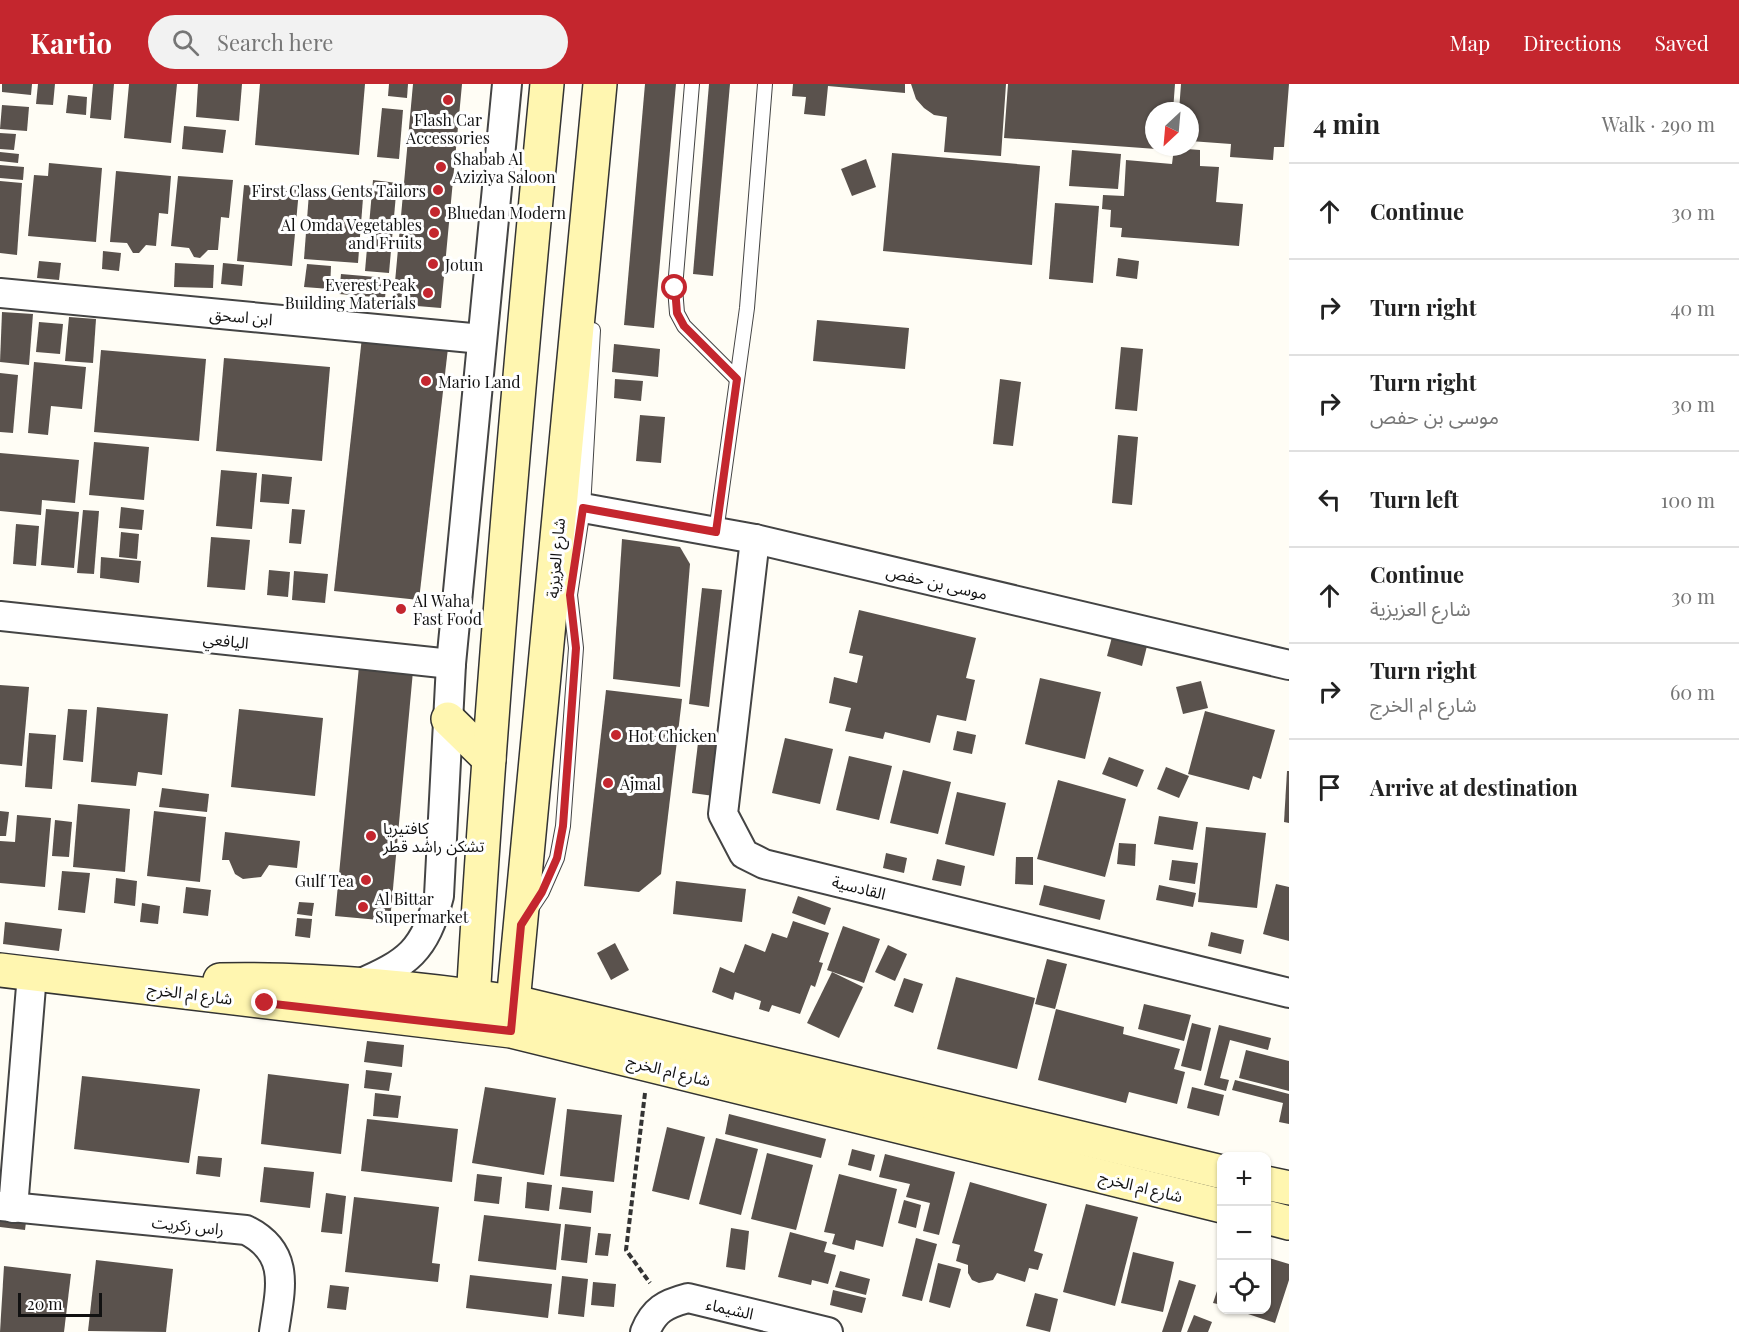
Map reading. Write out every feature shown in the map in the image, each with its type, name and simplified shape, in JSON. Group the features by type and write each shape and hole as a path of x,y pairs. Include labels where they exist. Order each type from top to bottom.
{"street":[{"path":"357,985 390,971 415,952 431,928 439,896 452,664 507,84"},
{"path":"472,1010 522,342 547,84"},
{"name":"شارع العزيزية","path":"512,1016 600,84"},
{"name":"ابن اسحق","path":"0,293 482,339"},
{"name":"موسى بن حفص","path":"583,508 755,539 1289,665"},
{"name":"القادسية","path":"755,539 723,814 744,854 764,864 1289,993"},
{"name":"اليافعي","path":"0,616 452,664"},
{"path":"448,719 489,759"},
{"name":"شارع ام الخرج","path":"0,970 107,982 472,1010"},
{"name":"راس زكريت","path":"32,974 7,1207 246,1230 260,1237 270,1247 282,1275 274,1332"},
{"name":"شارع ام الخرج","path":"107,982 284,979 357,985 472,1010 512,1016 1217,1171"},
{"name":"شارع ام الخرج","path":"512,1016 648,1065 1217,1205"},
{"path":"1271,1184 1289,1188"},
{"path":"1271,1218 1289,1223"},
{"name":"الشيماء","path":"665,1304 687,1298 828,1332"},
{"path":"645,1332 651,1317 665,1304"}],"lane":[{"path":"692,84 675,288 677,313 684,326 737,379"},
{"path":"716,532 747,308 765,84"},
{"path":"587,209 593,222 598,250 595,287"},
{"path":"521,925 542,892 557,858 563,826 576,648 570,595 583,508 594,310"}],"path":[{"path":"648,1065 626,1250 665,1304"}],"building":[{"path":"2,84 32,84 31,95 2,92"},
{"path":"38,84 55,84 53,105 36,104"},
{"path":"93,84 114,84 111,120 90,118"},
{"path":"129,84 177,84 171,143 124,138"},
{"path":"198,84 242,84 239,121 196,117"},
{"path":"260,84 365,84 359,155 255,145"},
{"path":"389,84 408,84 407,98 388,96"},
{"path":"413,84 462,84 441,308 393,304"},
{"path":"645,84 676,84 654,328 624,325"},
{"path":"709,84 730,84 713,276 693,274"},
{"path":"793,84 905,84 905,93 828,86 825,116 804,114 806,97 792,96"},
{"path":"911,84 1006,84 1001,156 944,152 947,117 934,115 924,108 916,99"},
{"path":"1008,84 1175,84 1174,102 1145,102 1145,148 1004,138"},
{"path":"1181,84 1289,84 1284,147 1274,147 1273,160 1230,157 1231,144 1199,142 1199,102 1180,102"},
{"path":"68,95 87,97 86,115 66,113"},
{"path":"2,105 29,107 27,131 0,129"},
{"path":"382,108 403,110 399,159 377,157"},
{"path":"184,126 226,130 223,153 182,149"},
{"path":"0,133 16,134 14,150 0,149"},
{"path":"1072,150 1121,154 1118,189 1069,186"},
{"path":"1199,150 1200,166 1219,167 1216,202 1243,204 1239,246 1121,237 1122,228 1110,227 1111,210 1102,209 1103,195 1124,196 1126,160 1172,164 1173,156 1199,156"},
{"path":"0,152 19,154 18,163 0,161"},
{"path":"892,153 1040,166 1032,265 883,251"},
{"path":"866,159 876,187 852,196 841,169"},
{"path":"49,163 102,168 96,242 28,236 34,175 48,176"},
{"path":"0,165 24,167 23,180 0,178"},
{"path":"116,171 171,176 168,214 159,213 156,246 146,245 139,253 133,253 127,243 110,242"},
{"path":"178,176 233,180 229,218 221,217 218,250 208,250 200,258 194,257 189,248 171,246"},
{"path":"373,180 397,183 389,273 365,271"},
{"path":"0,181 22,183 17,255 0,253"},
{"path":"244,185 299,190 292,266 237,261"},
{"path":"309,193 363,198 358,263 304,259"},
{"path":"1055,203 1099,206 1093,283 1049,279"},
{"path":"103,251 121,253 119,271 102,269"},
{"path":"1118,258 1139,261 1137,279 1116,276"},
{"path":"39,261 61,263 59,280 37,278"},
{"path":"175,263 214,265 213,288 174,287"},
{"path":"223,263 244,265 242,286 221,284"},
{"path":"307,264 331,266 330,289 304,287"},
{"path":"341,274 387,278 385,298 339,294"},
{"path":"2,312 33,314 29,365 0,362"},
{"path":"69,317 96,319 93,363 65,361"},
{"path":"817,320 909,328 905,369 813,361"},
{"path":"39,322 63,324 60,354 36,352"},
{"path":"362,337 448,348 419,600 334,591"},
{"path":"614,344 660,349 658,377 612,372"},
{"path":"1121,347 1143,349 1137,411 1115,409"},
{"path":"101,350 206,359 199,441 94,432"},
{"path":"224,358 330,367 322,461 216,451"},
{"path":"34,362 86,367 82,409 51,406 48,435 28,433"},
{"path":"0,373 18,375 13,433 0,432"},
{"path":"615,379 643,381 641,401 614,398"},
{"path":"1000,379 1021,382 1013,446 993,444"},
{"path":"640,415 665,417 661,463 636,461"},
{"path":"1118,435 1138,437 1132,505 1112,503"},
{"path":"94,442 149,447 144,500 89,495"},
{"path":"0,453 79,460 75,503 42,500 41,515 0,511"},
{"path":"221,470 257,473 252,529 216,526"},
{"path":"262,474 292,477 289,504 260,502"},
{"path":"121,507 144,510 142,530 119,528"},
{"path":"46,509 79,512 74,568 41,565"},
{"path":"292,509 305,510 301,544 289,543"},
{"path":"83,510 99,511 94,574 77,573"},
{"path":"16,524 39,526 36,566 13,564"},
{"path":"121,532 139,534 137,559 119,557"},
{"path":"211,537 250,540 245,590 207,587"},
{"path":"622,539 680,547 690,564 680,687 613,679"},
{"path":"101,557 141,561 139,583 100,578"},
{"path":"269,570 290,572 288,597 267,595"},
{"path":"294,571 328,574 325,603 292,600"},
{"path":"702,588 722,590 709,707 689,704"},
{"path":"859,610 976,638 966,678 975,680 966,721 937,715 930,743 885,732 883,739 845,731 851,708 829,703 834,677 857,683 863,656 849,653"},
{"path":"1112,637 1147,646 1142,666 1107,656"},
{"path":"359,666 413,671 390,921 335,916"},
{"path":"1040,678 1101,692 1085,759 1025,744"},
{"path":"1201,681 1208,708 1183,714 1176,687"},
{"path":"0,685 29,687 22,766 0,764"},
{"path":"606,690 682,699 661,874 639,892 584,886"},
{"path":"97,707 168,714 162,775 138,772 136,786 91,782"},
{"path":"68,709 87,710 83,762 63,760"},
{"path":"239,709 323,718 315,796 231,787"},
{"path":"1205,711 1275,730 1261,779 1253,776 1249,790 1188,774"},
{"path":"957,731 976,735 972,754 953,750"},
{"path":"29,733 56,735 52,789 25,787"},
{"path":"785,738 833,749 820,804 772,793"},
{"path":"698,743 720,745 714,796 692,793"},
{"path":"849,756 892,766 879,820 836,810"},
{"path":"1109,757 1144,770 1137,787 1102,774"},
{"path":"1166,767 1189,776 1179,798 1157,789"},
{"path":"903,770 951,782 938,834 890,823"},
{"path":"1287,771 1289,771 1289,823 1284,822"},
{"path":"1058,780 1126,799 1105,877 1037,859"},
{"path":"162,788 209,794 207,812 159,807"},
{"path":"957,792 1006,803 994,856 945,844"},
{"path":"78,804 130,809 125,872 73,867"},
{"path":"0,811 9,812 6,836 0,836"},
{"path":"154,811 206,817 200,882 147,876"},
{"path":"17,815 51,818 45,887 0,883 0,841 15,842"},
{"path":"1159,816 1198,822 1193,850 1154,844"},
{"path":"55,820 72,822 69,857 52,856"},
{"path":"1206,827 1266,833 1257,908 1198,902"},
{"path":"225,832 300,841 297,868 269,865 261,877 243,879 235,874 229,860 222,860"},
{"path":"1119,843 1136,844 1135,866 1117,864"},
{"path":"886,853 907,858 904,873 883,868"},
{"path":"1016,857 1033,857 1033,885 1015,884"},
{"path":"937,859 965,866 961,886 932,880"},
{"path":"1172,860 1198,863 1195,884 1169,880"},
{"path":"62,871 90,873 85,913 58,910"},
{"path":"116,878 137,881 135,906 114,903"},
{"path":"676,881 746,889 742,922 673,914"},
{"path":"1276,884 1289,887 1289,941 1263,934"},
{"path":"1044,885 1105,900 1100,920 1039,905"},
{"path":"1159,885 1196,893 1193,907 1156,900"},
{"path":"186,887 211,890 208,916 183,913"},
{"path":"798,896 831,908 825,925 792,913"},
{"path":"299,902 314,903 312,916 297,914"},
{"path":"142,903 160,906 158,924 140,922"},
{"path":"297,918 312,919 310,938 295,936"},
{"path":"793,921 829,933 819,962 823,963 815,987 811,985 800,1014 772,1005 769,1012 759,1009 761,1001 735,992 733,1000 712,992 720,967 734,973 745,944 765,952 772,933 787,938"},
{"path":"5,922 62,929 59,951 3,944"},
{"path":"843,926 880,939 864,983 827,970"},
{"path":"1211,932 1244,940 1241,954 1208,946"},
{"path":"615,943 629,970 611,980 597,953"},
{"path":"888,945 907,954 895,981 875,972"},
{"path":"1047,959 1067,964 1055,1009 1035,1004"},
{"path":"832,972 863,987 839,1038 807,1023"},
{"path":"956,977 1035,998 1017,1069 937,1049"},
{"path":"904,978 923,984 913,1013 894,1006"},
{"path":"1144,1004 1191,1015 1184,1041 1138,1029"},
{"path":"1056,1009 1124,1027 1123,1034 1180,1049 1174,1069 1185,1072 1177,1104 1129,1092 1126,1103 1038,1080"},
{"path":"1192,1023 1211,1028 1201,1071 1181,1066"},
{"path":"1219,1025 1271,1038 1268,1050 1230,1040 1220,1078 1229,1080 1226,1091 1204,1085"},
{"path":"367,1041 404,1045 402,1067 364,1062"},
{"path":"1246,1050 1289,1061 1289,1091 1239,1078"},
{"path":"366,1070 392,1073 389,1091 364,1088"},
{"path":"268,1074 349,1084 341,1154 261,1144"},
{"path":"82,1076 200,1089 189,1163 74,1149"},
{"path":"1235,1080 1289,1094 1289,1124 1279,1122 1283,1103 1232,1090"},
{"path":"485,1087 556,1098 544,1175 472,1163"},
{"path":"1192,1087 1224,1095 1219,1116 1187,1108"},
{"path":"375,1093 401,1096 398,1118 373,1116"},
{"path":"567,1109 622,1115 614,1182 560,1176"},
{"path":"729,1114 826,1139 821,1158 725,1134"},
{"path":"367,1119 458,1129 452,1182 361,1171"},
{"path":"667,1127 705,1137 689,1200 652,1191"},
{"path":"716,1138 758,1149 741,1215 699,1204"},
{"path":"852,1149 875,1155 871,1171 848,1165"},
{"path":"767,1153 813,1165 796,1230 751,1219"},
{"path":"885,1154 955,1172 939,1235 923,1231 930,1203 906,1197 910,1184 879,1177"},
{"path":"198,1156 222,1158 220,1177 196,1174"},
{"path":"264,1167 314,1172 310,1208 260,1202"},
{"path":"477,1174 502,1177 499,1204 474,1201"},
{"path":"839,1174 897,1189 883,1247 856,1240 854,1250 832,1244 835,1234 824,1232"},
{"path":"527,1182 552,1185 549,1211 525,1208"},
{"path":"970,1182 1047,1204 1034,1251 1043,1254 1038,1270 1029,1268 1025,1282 997,1273 993,1280 979,1283 972,1280 968,1273 968,1265 956,1261 960,1245 952,1243"},
{"path":"562,1187 593,1191 591,1213 559,1209"},
{"path":"326,1193 346,1196 342,1234 321,1232"},
{"path":"354,1197 439,1207 432,1263 440,1264 438,1282 345,1272"},
{"path":"904,1200 921,1205 916,1228 898,1223"},
{"path":"1086,1204 1138,1217 1115,1306 1063,1292"},
{"path":"0,1211 27,1214 25,1230 0,1227"},
{"path":"484,1215 561,1224 556,1270 478,1261"},
{"path":"565,1224 591,1227 587,1263 561,1260"},
{"path":"731,1228 749,1231 745,1270 726,1267"},
{"path":"790,1232 827,1242 824,1252 836,1255 828,1284 812,1280 811,1285 778,1277"},
{"path":"598,1233 611,1234 608,1256 595,1255"},
{"path":"916,1238 937,1244 922,1301 902,1296"},
{"path":"1133,1252 1174,1262 1163,1312 1121,1303"},
{"path":"1271,1259 1289,1264 1289,1280 1275,1323 1248,1314 1271,1314"},
{"path":"96,1260 173,1269 166,1332 88,1331"},
{"path":"938,1263 961,1269 950,1308 929,1302"},
{"path":"4,1266 71,1274 64,1332 0,1332"},
{"path":"840,1271 870,1279 866,1295 835,1287"},
{"path":"470,1275 552,1284 548,1318 466,1308"},
{"path":"562,1276 588,1279 584,1317 558,1314"},
{"path":"1179,1280 1196,1285 1181,1332 1162,1332"},
{"path":"593,1282 616,1284 614,1307 591,1305"},
{"path":"330,1285 349,1287 346,1310 327,1308"},
{"path":"833,1290 866,1298 862,1313 830,1305"},
{"path":"1217,1291 1217,1304 1213,1303"},
{"path":"1035,1293 1058,1299 1050,1332 1026,1326"},
{"path":"1194,1315 1212,1322 1208,1332 1187,1332"}],"place":[{"name":"Flash Car Accessories","path":"448,100"},
{"name":"Shabab Al Aziziya Saloon","path":"441,167"},
{"name":"First Class Gents Tailors","path":"438,190"},
{"name":"Bluedan Modern","path":"435,212"},
{"name":"Al Omda Vegetables and Fruits","path":"434,233"},
{"name":"Jotun","path":"433,264"},
{"name":"Everest Peak Building Materials","path":"428,293"},
{"name":"Mario Land","path":"426,381"},
{"name":"Al Waha Fast Food","path":"401,609"},
{"name":"Hot Chicken","path":"616,735"},
{"name":"Ajmal","path":"608,783"},
{"name":"كافتيريا تشكن راشد قطر","path":"371,836"},
{"name":"Gulf Tea","path":"366,880"},
{"name":"Al Bittar Supermarket","path":"363,907"}],"route":[{"path":"265,1003 511,1031 521,925 542,892 557,858 563,826 576,648 570,595 583,508 716,532 737,379 684,326 677,313 675,288"}]}
